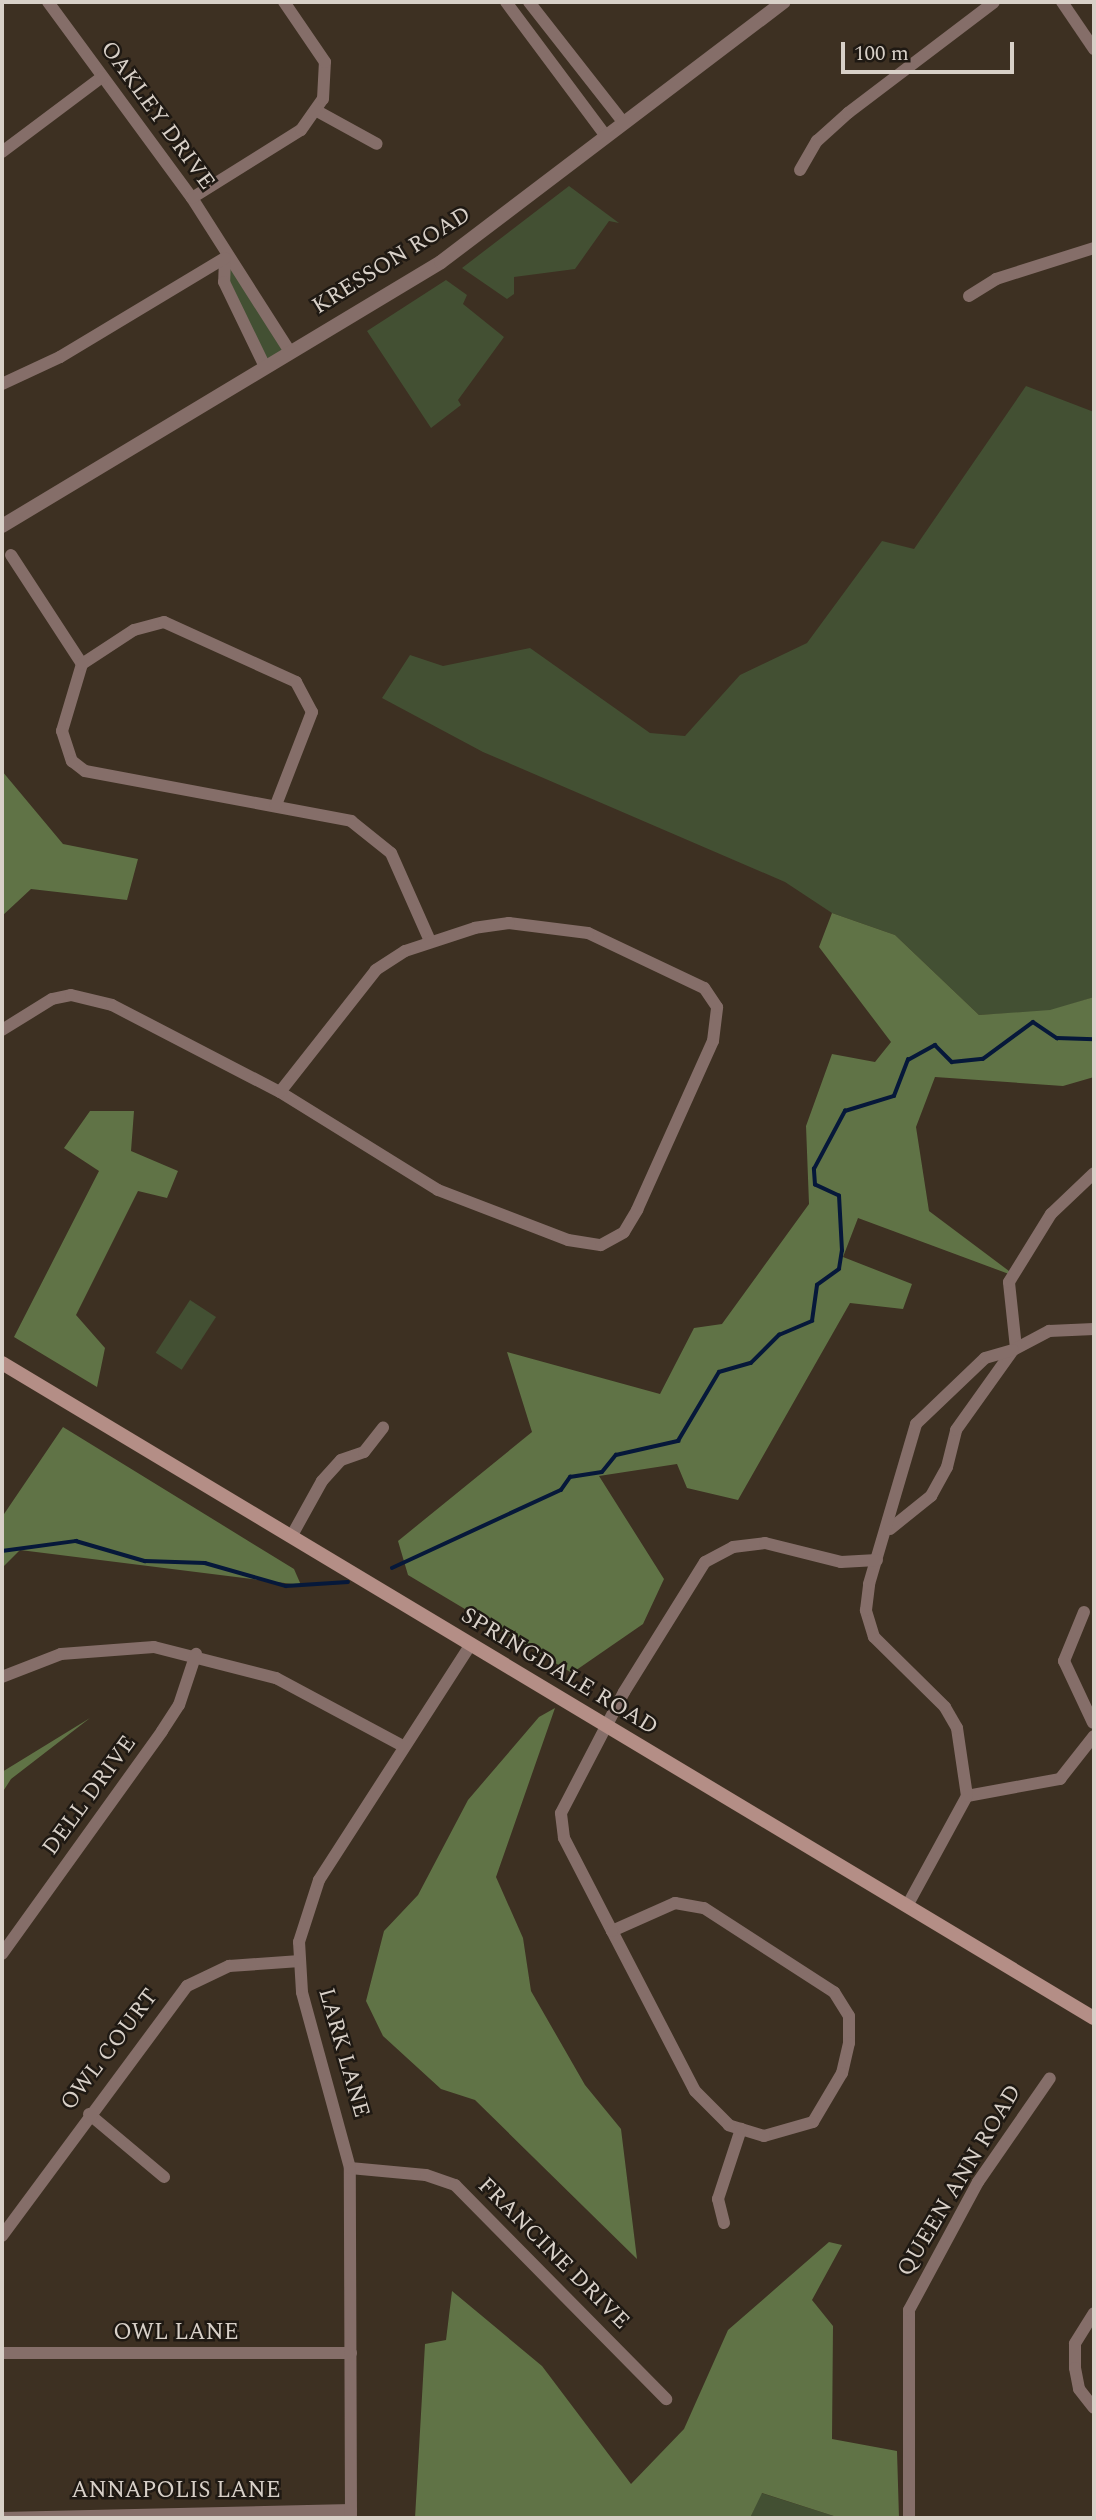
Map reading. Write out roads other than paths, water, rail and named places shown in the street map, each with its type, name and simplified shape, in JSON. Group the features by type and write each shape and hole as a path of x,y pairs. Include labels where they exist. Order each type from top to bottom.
{"main road":[{"name":"SPRINGDALE ROAD","path":"2,1363 1094,2018"}],"street":[{"name":"OAKLEY DRIVE","path":"48,2 192,198 225,258"},
{"path":"192,198 301,130 317,111 325,62 284,2"},
{"path":"506,2 605,135"},
{"path":"529,2 623,122"},
{"name":"KRESSON ROAD","path":"2,526 441,262 783,2"},
{"path":"800,170 817,141 848,113 994,2"},
{"path":"1062,2 1094,50"},
{"path":"2,152 102,77"},
{"path":"317,111 377,144"},
{"path":"969,296 996,279 1094,248"},
{"path":"225,258 243,271 290,352"},
{"path":"225,258 224,282 265,367"},
{"path":"2,384 60,357 225,258"},
{"path":"11,555 82,664"},
{"path":"276,805 312,712 296,682 164,622 134,630 82,664 62,732 65,749 85,771 351,821 379,841 405,876 430,941"},
{"path":"2,1030 52,999 88,997 280,1092 438,1190 578,1242 601,1245 624,1232 713,1041 719,1019 712,996 588,933 509,923 430,941 376,970 280,1092"},
{"path":"890,1529 931,1496 947,1467 956,1430 1014,1349 1009,1282 1051,1214 1094,1173"},
{"path":"907,1906 967,1796 951,1718 874,1637 868,1622 877,1560 890,1529 888,1508 916,1424 985,1358 1014,1349 1049,1331 1094,1329"},
{"path":"291,1537 322,1481 341,1460 364,1452 383,1428"},
{"path":"612,1931 675,1903 704,1908 834,1992 849,2017 849,2043 824,2109 786,2135 741,2129 695,2091 612,1931 564,1838 561,1813 605,1726 672,1609 719,1552 765,1543 841,1562 877,1560"},
{"path":"1084,1612 1064,1661 1094,1724"},
{"name":"LARK LANE","path":"351,2514 350,2168 302,1992 300,1961 305,1914 319,1880 402,1746 470,1646"},
{"path":"2,1677 74,1652 154,1647 195,1654 276,1678 402,1746"},
{"name":"DELL DRIVE","path":"2,1954 179,1705 195,1654"},
{"path":"967,1796 1060,1779 1094,1736"},
{"name":"OWL COURT","path":"2,2236 89,2114 187,1986 229,1966 300,1961"},
{"name":"QUEEN ANN ROAD","path":"909,2518 909,2310 978,2182 1050,2078"},
{"path":"89,2114 164,2177"},
{"path":"724,2223 718,2199 741,2129"},
{"name":"FRANCINE DRIVE","path":"350,2168 426,2175 455,2185 666,2399"},
{"path":"1094,2313 1076,2344 1075,2368 1079,2389 1094,2409"},
{"name":"OWL LANE","path":"2,2353 351,2353"},
{"name":"ANNAPOLIS LANE","path":"2,2518 351,2514"}],"waterway":[{"path":"392,1568 561,1490 570,1477 602,1472 616,1455 678,1441 719,1372 751,1363 779,1335 812,1321 817,1285 839,1269 842,1251 839,1196 815,1185 814,1169 845,1111 894,1096 908,1060 935,1045 952,1062 983,1059 1033,1022 1057,1038 1094,1039"},
{"path":"2,1551 76,1541 145,1561 205,1563 286,1586 348,1582"}]}
